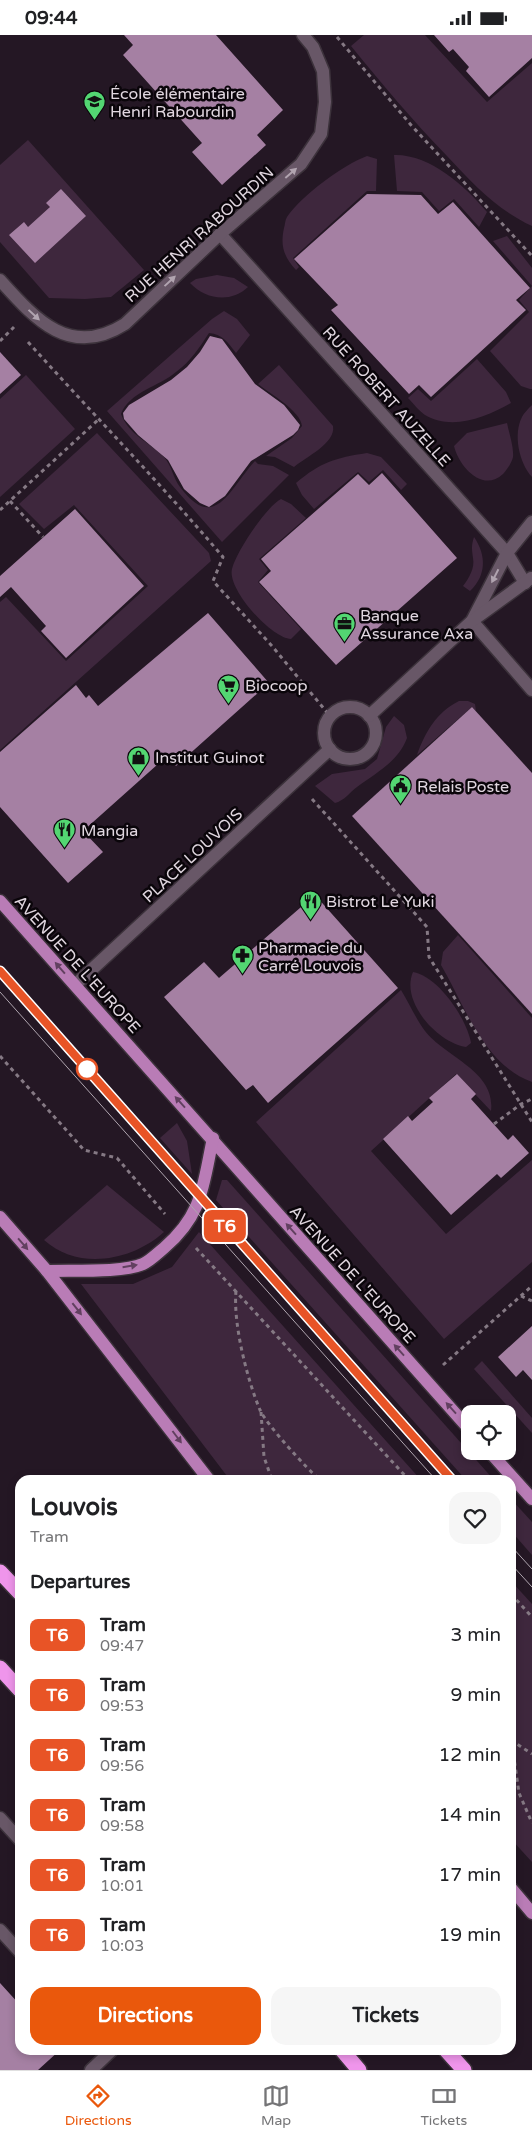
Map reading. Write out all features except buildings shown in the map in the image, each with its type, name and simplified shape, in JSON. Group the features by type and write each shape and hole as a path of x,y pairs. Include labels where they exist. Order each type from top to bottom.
{"highway":[{"path":"0,1571 15,1588"},
{"path":"0,1668 15,1684"},
{"path":"346,2055 359,2070"},
{"path":"450,2055 464,2070"}],"main road":[{"name":"AVENUE DE L'EUROPE","path":"0,901 461,1420"},
{"path":"46,1271 107,1270 142,1264 182,1232 196,1211 213,1139"},
{"path":"0,1217 46,1271 206,1475"},
{"path":"497,1460 510,1475"},
{"path":"516,1481 532,1499"},
{"path":"516,1894 532,1913"}],"street":[{"name":"RUE HENRI RABOURDIN","path":"0,280 30,312 46,326 60,333 79,337 111,333 125,323 220,234 301,164 321,134 325,102 323,71 313,47 303,35"},
{"name":"RUE ROBERT AUZELLE","path":"220,234 507,553 529,580"},
{"path":"472,621 507,553 532,522"},
{"path":"369,716 472,621 529,580"},
{"path":"472,621 532,690"},
{"path":"345,707 354,707 369,716 376,731 372,746 366,753 351,759 336,755 330,749 324,733 330,716 345,707"},
{"name":"PLACE LOUVOIS","path":"75,985 330,749"},
{"path":"0,1818 15,1834"},
{"path":"0,1930 15,1946"},
{"path":"91,2070 106,2055"}],"path":[{"path":"337,37 411,125 532,256"},
{"path":"0,341 30,312"},
{"path":"14,327 21,334"},
{"path":"27,341 98,420 164,487 223,557 213,581 272,646 330,716"},
{"path":"0,511 98,420"},
{"path":"10,501 44,537"},
{"path":"296,781 427,927 429,957 532,1122"},
{"path":"0,1056 84,1150 117,1158 182,1232 404,1475"},
{"path":"494,1124 521,1104 532,1099"},
{"path":"426,1381 532,1286"},
{"path":"236,1290 234,1307 239,1341 261,1412 264,1457 270,1475"},
{"path":"522,1296 532,1301"},
{"path":"261,1412 314,1475"},
{"path":"516,1599 532,1617"},
{"path":"516,1743 532,1753"},
{"path":"516,1767 519,1793 532,1823"}],"shaded area":[{"path":"364,35 425,35 487,102 532,63 532,226 507,212 486,195 410,116 351,46"},
{"path":"28,140 144,270 111,297 85,299 49,298 0,242 0,165"},
{"path":"394,155 421,160 446,173 457,182 487,212 479,227 454,199 439,211 422,192 397,191"},
{"path":"367,156 377,159 376,191 367,191 293,258 299,267 296,270 288,260 283,246 283,234 287,217 302,199 313,190 346,166"},
{"path":"507,236 532,268 532,286 493,241"},
{"path":"217,275 234,278 248,287 234,296 219,297 203,293 190,283 196,279"},
{"path":"532,286 532,389 530,389 521,386 490,351 529,312 519,300"},
{"path":"224,311 237,319 250,335 236,353 222,337 209,333 181,368 131,400 121,414 134,433 164,457 180,487 192,500 203,507 213,507 221,502 255,461 258,464 273,466 289,475 222,542 107,411 212,319"},
{"path":"477,359 506,392 511,403 480,417 458,422 446,422 435,420 425,415 408,398 418,389 431,401"},
{"path":"279,365 333,426 333,432 325,444 294,467 275,457 266,456 292,438 302,426 291,408 258,384"},
{"path":"26,375 75,429 0,497 0,399"},
{"path":"532,405 532,477 527,471 521,456 518,432 522,417"},
{"path":"507,423 513,453 508,468 495,479 488,481 480,479 466,469 454,446 467,433"},
{"path":"97,433 209,553 211,561 0,750 0,602 6,597 66,661 148,586 74,505 44,529 19,504"},
{"path":"367,453 381,457 407,484 401,490 383,470 369,482 358,472 314,509 302,495 296,483 313,470 337,459"},
{"path":"281,499 291,504 306,518 259,559 268,570 258,582 301,629 291,639 283,637 262,622 243,600 232,578 232,569 245,541 260,520"},
{"path":"474,537 481,551 483,565 479,579 470,591 463,586 473,565 472,543"},
{"path":"459,701 468,701 475,704 476,711 472,707 417,755 424,738 438,717"},
{"path":"394,716 404,725 407,738 398,754 386,766 335,803 315,786 332,774 365,769 377,759 386,727"},
{"path":"458,935 532,1018 532,1082 515,1074 488,1048 468,1016 441,965 443,952"},
{"path":"413,972 423,975 432,981 450,1000 464,1022 468,1033 471,1043 466,1047 444,1038 424,1019 412,996 410,984"},
{"path":"401,990 425,1031 444,1049 478,1075 486,1085 490,1097 491,1111 456,1074 371,1151 446,1234 532,1160 532,1262 444,1339 256,1122"},
{"path":"177,1123 187,1141 192,1174 160,1138"},
{"path":"222,1180 227,1180 461,1443 461,1460 476,1460 490,1475 462,1475 216,1200"},
{"path":"107,1185 164,1232 137,1250 105,1259 88,1259 73,1256 58,1250 44,1240"},
{"path":"199,1232 417,1475 226,1475 81,1284 133,1284 172,1267"},
{"path":"482,1361 532,1418 532,1433 516,1415 516,1405 507,1405 474,1369"},
{"path":"516,1504 532,1522 532,1555 516,1537"},
{"path":"516,1586 532,1604 532,1862 516,1844"}],"tram line":[{"path":"0,971 448,1475"},
{"name":"T6","path":"0,971 448,1475"},
{"path":"0,992 432,1475"},
{"path":"516,1551 532,1569"},
{"path":"516,1569 532,1587"}],"place":[{"name":"École élémentaire Henri Rabourdin","path":"94,121"},
{"name":"Banque Assurance Axa","path":"344,643"},
{"name":"Biocoop","path":"229,704"},
{"name":"Institut Guinot","path":"139,776"},
{"name":"Relais Poste","path":"401,805"},
{"name":"Mangia","path":"65,849"},
{"name":"Bistrot Le Yuki","path":"310,920"},
{"name":"Pharmacie du Carré Louvois","path":"242,975"}]}
